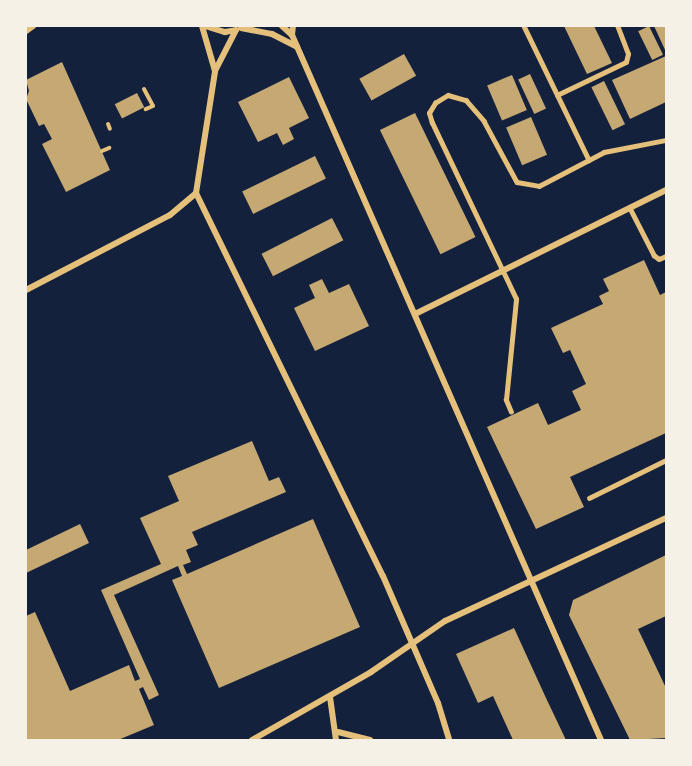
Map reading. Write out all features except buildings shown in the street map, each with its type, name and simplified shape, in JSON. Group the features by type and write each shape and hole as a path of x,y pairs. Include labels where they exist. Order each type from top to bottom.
{"street":[{"path":"26,30 33,26"},
{"path":"215,71 204,26 225,32 240,28 272,34 298,47"},
{"path":"282,26 292,35 298,47 601,741"},
{"path":"292,35 293,26"},
{"path":"240,28 215,71 195,193 383,576 413,645 449,741"},
{"path":"415,314 666,190"},
{"path":"26,290 170,215 195,193"},
{"path":"252,741 330,697 413,645 445,621 666,518"},
{"path":"330,697 338,732 336,741"},
{"path":"338,732 370,741"}],"lane":[{"path":"524,26 589,160"},
{"path":"557,94 626,62 628,54 617,26"},
{"path":"511,412 506,400 516,299 432,123 429,112 435,103 448,95 466,100 484,121 517,183 539,186 604,152 666,140"},
{"path":"630,208 654,255 659,259 666,256"},
{"path":"589,498 666,460"}],"path":[{"path":"144,89 153,106 146,109"},
{"path":"102,151 108,148"}]}
